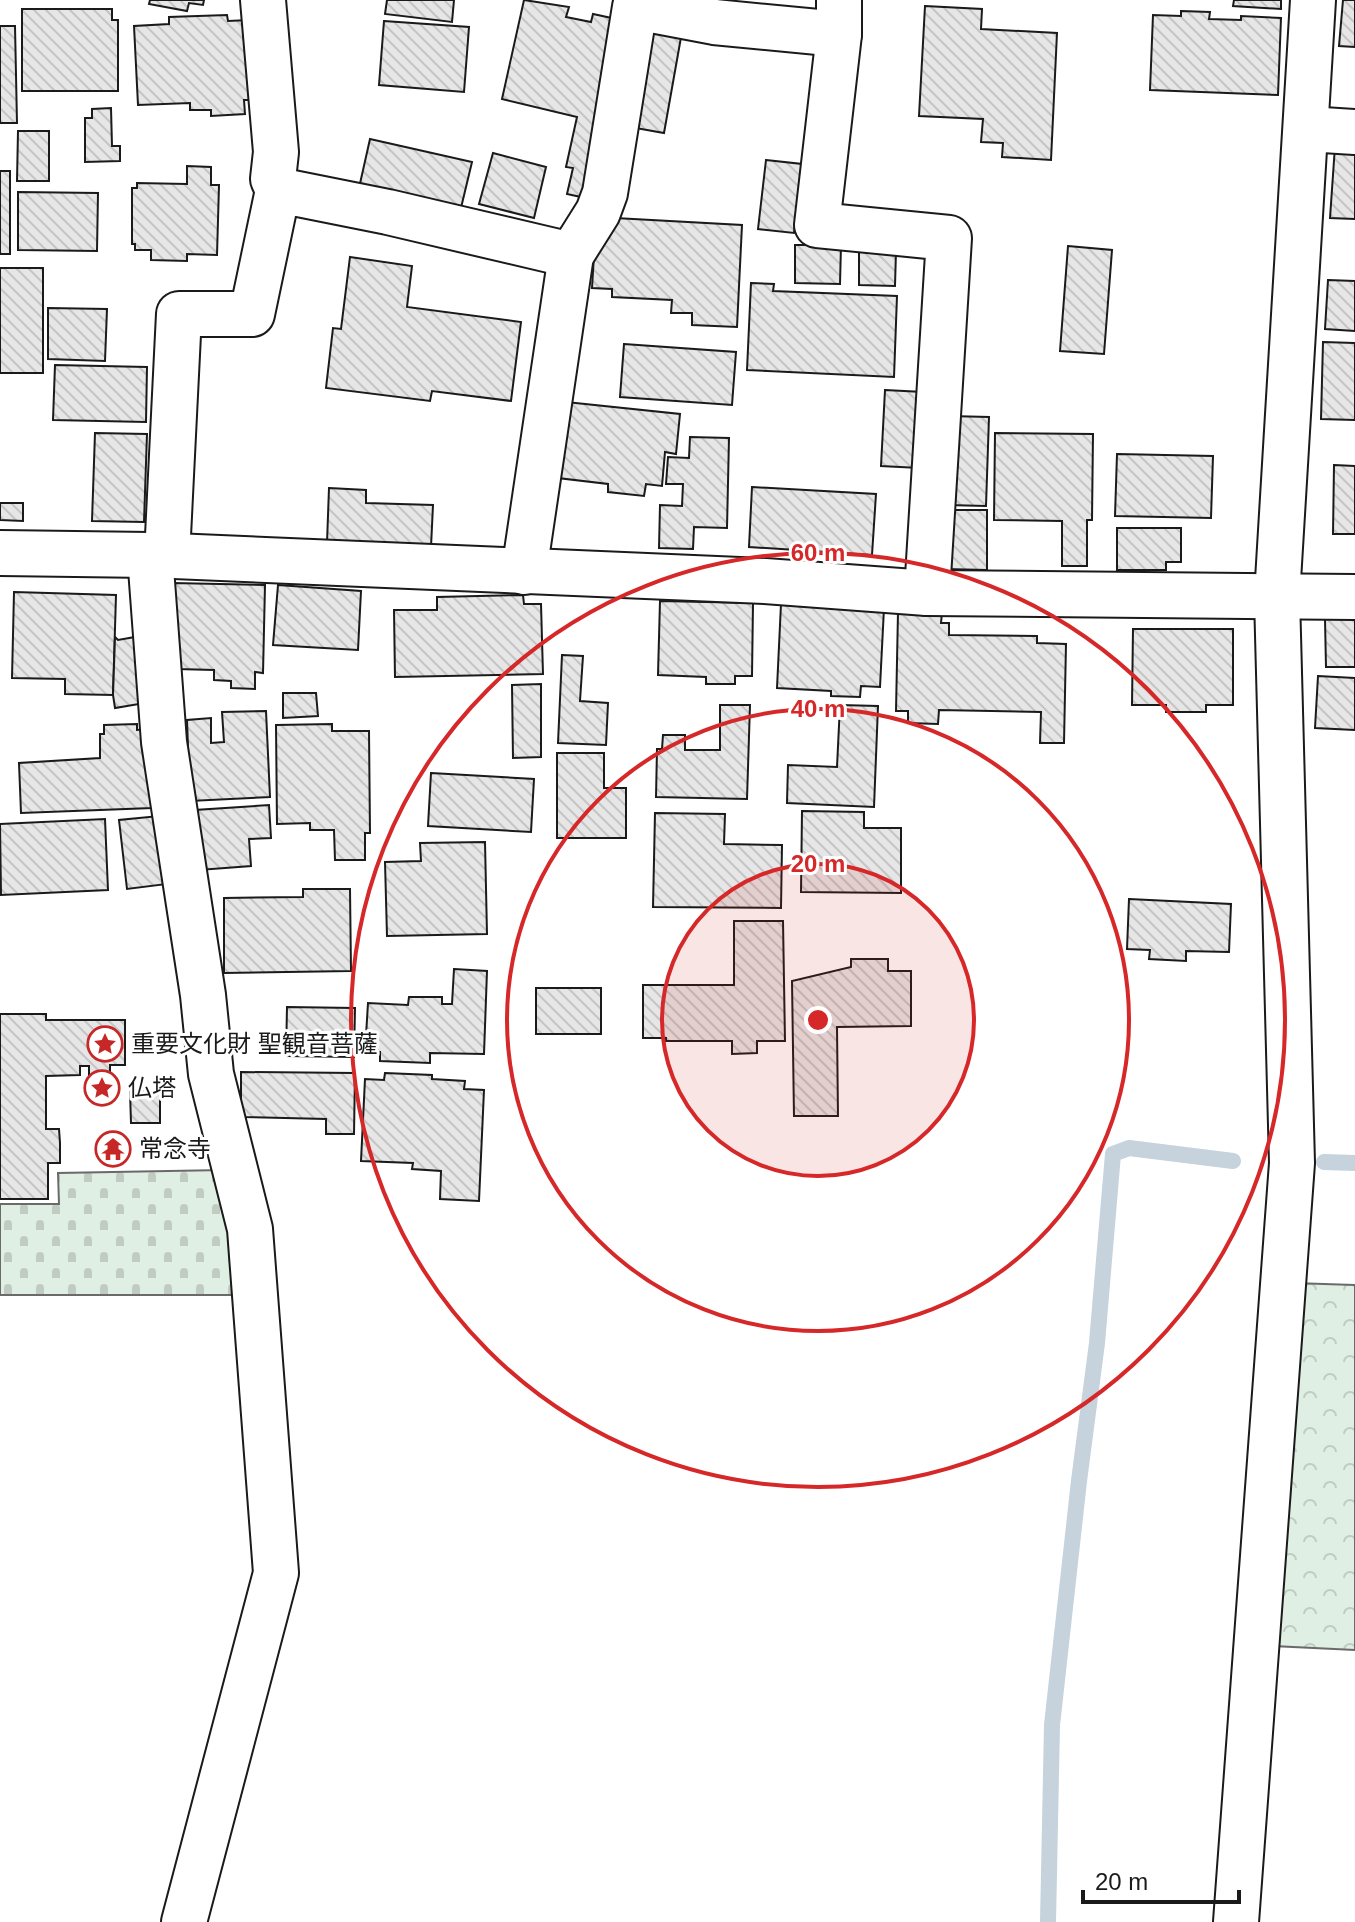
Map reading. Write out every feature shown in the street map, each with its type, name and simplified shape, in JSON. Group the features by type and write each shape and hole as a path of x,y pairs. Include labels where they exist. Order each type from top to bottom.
{"street":[{"path":"184,1922 276,1573 250,1229 211,1074 203,995 164,742 159,556 179,314 252,314 278,190 273,179 276,152 263,0"},
{"path":"1236,1922 1292,1163 1277,597 1313,0"},
{"path":"524,572 571,255 598,212 605,193 616,3 714,22 839,17 817,225 949,238 927,593"},
{"path":"1307,129 1355,132"},
{"path":"278,190 571,255"},
{"path":"0,553 159,556 765,581 927,593 1355,597"}],"green space":[{"path":"224,1170 231,1192 232,1295 0,1295 0,1204 59,1204 58,1173"},
{"path":"1293,1283 1355,1285 1355,1650 1273,1646"}],"building":[{"path":"150,0 204,0 203,5 189,3 187,11 149,4"},
{"path":"387,0 454,0 452,22 385,14"},
{"path":"524,0 569,7 566,17 591,22 593,14 621,20 581,197 567,194 573,168 566,167 577,117 502,99"},
{"path":"1234,0 1281,0 1281,9 1233,6"},
{"path":"1343,0 1355,0 1355,47 1339,46"},
{"path":"925,6 982,9 981,29 1057,33 1051,160 1002,157 1003,143 981,142 983,119 919,116"},
{"path":"22,9 112,9 112,20 118,20 118,91 22,91"},
{"path":"1181,11 1210,12 1209,19 1241,20 1241,16 1281,18 1278,95 1150,90 1153,15 1181,16"},
{"path":"227,15 228,21 249,20 253,100 244,100 245,114 211,116 211,110 190,110 190,103 138,105 134,26 169,24 169,17"},
{"path":"649,20 683,26 664,133 630,127"},
{"path":"384,21 469,27 464,92 379,85"},
{"path":"0,26 15,26 17,123 0,123"},
{"path":"111,108 112,146 120,146 120,161 85,162 85,118 92,118 92,109"},
{"path":"18,131 49,131 49,181 17,181"},
{"path":"370,139 472,162 460,212 359,188"},
{"path":"1335,146 1355,148 1355,219 1330,218"},
{"path":"493,153 546,167 534,218 479,204"},
{"path":"766,160 802,164 794,233 758,229"},
{"path":"187,166 211,167 211,185 219,185 217,255 187,254 187,261 151,260 151,250 135,250 135,244 132,244 132,188 137,188 137,183 187,184"},
{"path":"0,171 10,171 10,254 0,254"},
{"path":"18,192 98,193 97,251 18,250"},
{"path":"615,218 742,225 737,327 692,325 692,313 671,313 672,300 612,297 612,289 592,288 594,255"},
{"path":"795,245 841,245 840,284 795,283"},
{"path":"1068,246 1112,250 1104,354 1060,351"},
{"path":"859,251 896,251 895,286 859,285"},
{"path":"350,257 412,266 407,307 521,322 511,401 432,391 430,401 326,388 333,328 341,329"},
{"path":"0,268 43,268 43,373 0,373"},
{"path":"1328,280 1355,281 1355,331 1325,329"},
{"path":"751,283 774,284 773,291 897,296 894,377 747,370"},
{"path":"48,308 107,309 105,361 48,359"},
{"path":"1323,342 1355,343 1355,420 1321,419"},
{"path":"624,344 736,352 732,405 620,397"},
{"path":"55,365 147,367 146,422 53,420"},
{"path":"885,390 923,392 919,468 881,466"},
{"path":"566,402 680,414 676,454 665,452 662,486 646,484 644,496 608,492 608,484 558,478"},
{"path":"949,416 989,417 986,506 947,505"},
{"path":"95,433 147,434 144,522 92,521"},
{"path":"995,433 1093,434 1092,520 1087,520 1087,566 1062,566 1062,521 994,520"},
{"path":"690,437 729,438 727,528 694,527 693,549 659,548 660,505 682,506 683,484 666,484 668,457 689,458"},
{"path":"1117,454 1213,456 1211,518 1115,516"},
{"path":"1334,465 1355,466 1355,534 1333,534"},
{"path":"752,487 876,494 872,555 749,547"},
{"path":"329,488 366,490 366,503 433,505 431,547 327,543"},
{"path":"0,503 23,503 23,521 0,520"},
{"path":"944,510 987,510 987,570 944,569"},
{"path":"1117,528 1181,528 1181,562 1166,562 1166,570 1117,570"},
{"path":"172,583 265,585 263,673 255,672 255,689 231,688 231,681 214,680 214,670 177,669"},
{"path":"278,585 361,591 358,650 273,645"},
{"path":"14,592 116,595 113,695 65,694 65,679 12,678"},
{"path":"523,595 524,604 541,604 543,674 395,677 394,610 437,610 437,597"},
{"path":"660,601 753,603 752,676 735,676 735,684 706,684 706,677 658,675"},
{"path":"781,604 884,608 880,687 861,686 860,697 831,696 831,691 777,688"},
{"path":"898,612 942,613 941,623 949,623 949,635 1037,636 1037,643 1066,644 1064,743 1040,743 1041,712 939,710 938,724 908,723 908,711 896,711"},
{"path":"1355,618 1355,667 1326,667 1325,619"},
{"path":"1133,629 1233,629 1233,705 1206,705 1206,712 1166,712 1166,705 1132,705"},
{"path":"115,637 118,640 135,637 145,703 115,708"},
{"path":"562,655 583,656 580,701 608,703 606,745 558,743"},
{"path":"1318,676 1355,678 1355,730 1315,728"},
{"path":"541,684 541,757 513,758 512,685"},
{"path":"283,693 316,693 318,716 283,718"},
{"path":"720,705 750,705 747,799 656,797 657,749 662,749 663,735 685,735 685,750 720,750"},
{"path":"840,705 878,706 874,807 787,803 788,765 837,767"},
{"path":"266,711 270,797 190,801 187,720 211,718 211,743 224,742 222,712"},
{"path":"137,724 137,730 148,729 152,808 21,813 19,763 100,758 100,734 104,734 104,725"},
{"path":"332,724 332,731 369,731 370,833 365,833 365,860 335,860 334,830 310,830 310,823 277,824 276,725"},
{"path":"557,753 604,753 604,788 626,788 626,838 557,838"},
{"path":"431,773 534,779 531,832 428,826"},
{"path":"269,805 271,838 249,839 251,866 199,870 195,810"},
{"path":"802,811 864,812 864,828 901,828 901,893 801,892"},
{"path":"655,813 725,814 724,844 782,845 781,908 653,907"},
{"path":"159,816 167,884 127,889 119,820"},
{"path":"105,819 108,890 1,895 0,824"},
{"path":"485,842 487,934 387,936 385,862 421,861 420,843"},
{"path":"303,889 350,889 351,971 224,973 224,898 303,897"},
{"path":"1129,899 1231,904 1229,952 1186,951 1186,961 1149,959 1150,950 1127,949"},
{"path":"734,921 783,921 785,1041 757,1041 757,1053 732,1054 732,1041 643,1038 643,985 734,985"},
{"path":"851,959 888,959 888,971 911,971 911,1026 837,1027 838,1116 794,1116 792,981 851,967"},
{"path":"454,969 487,971 484,1054 430,1053 430,1063 380,1061 380,1052 365,1052 368,1003 408,1005 409,997 442,997 442,1004 452,1004"},
{"path":"536,988 601,988 601,1034 536,1034"},
{"path":"287,1007 355,1008 354,1057 286,1056"},
{"path":"0,1014 46,1014 46,1020 125,1020 125,1065 110,1065 110,1076 89,1076 89,1066 80,1066 80,1075 46,1076 46,1129 59,1129 60,1143 60,1163 48,1163 48,1199 0,1199"},
{"path":"241,1072 355,1073 354,1134 326,1134 326,1119 241,1117"},
{"path":"385,1073 432,1075 432,1079 465,1081 464,1089 484,1090 479,1201 440,1199 441,1171 412,1169 413,1163 361,1161 365,1079 384,1080"},
{"path":"130,1091 160,1091 160,1123 131,1123"}],"waterway":[{"path":"1048,1922 1052,1725 1097,1343 1113,1154 1129,1148 1233,1161"},
{"path":"1324,1162 1355,1163"}],"place":[{"name":"重要文化財 聖観音菩薩","path":"105,1044"},
{"name":"仏塔","path":"102,1088"},
{"name":"常念寺","path":"113,1149"}]}
